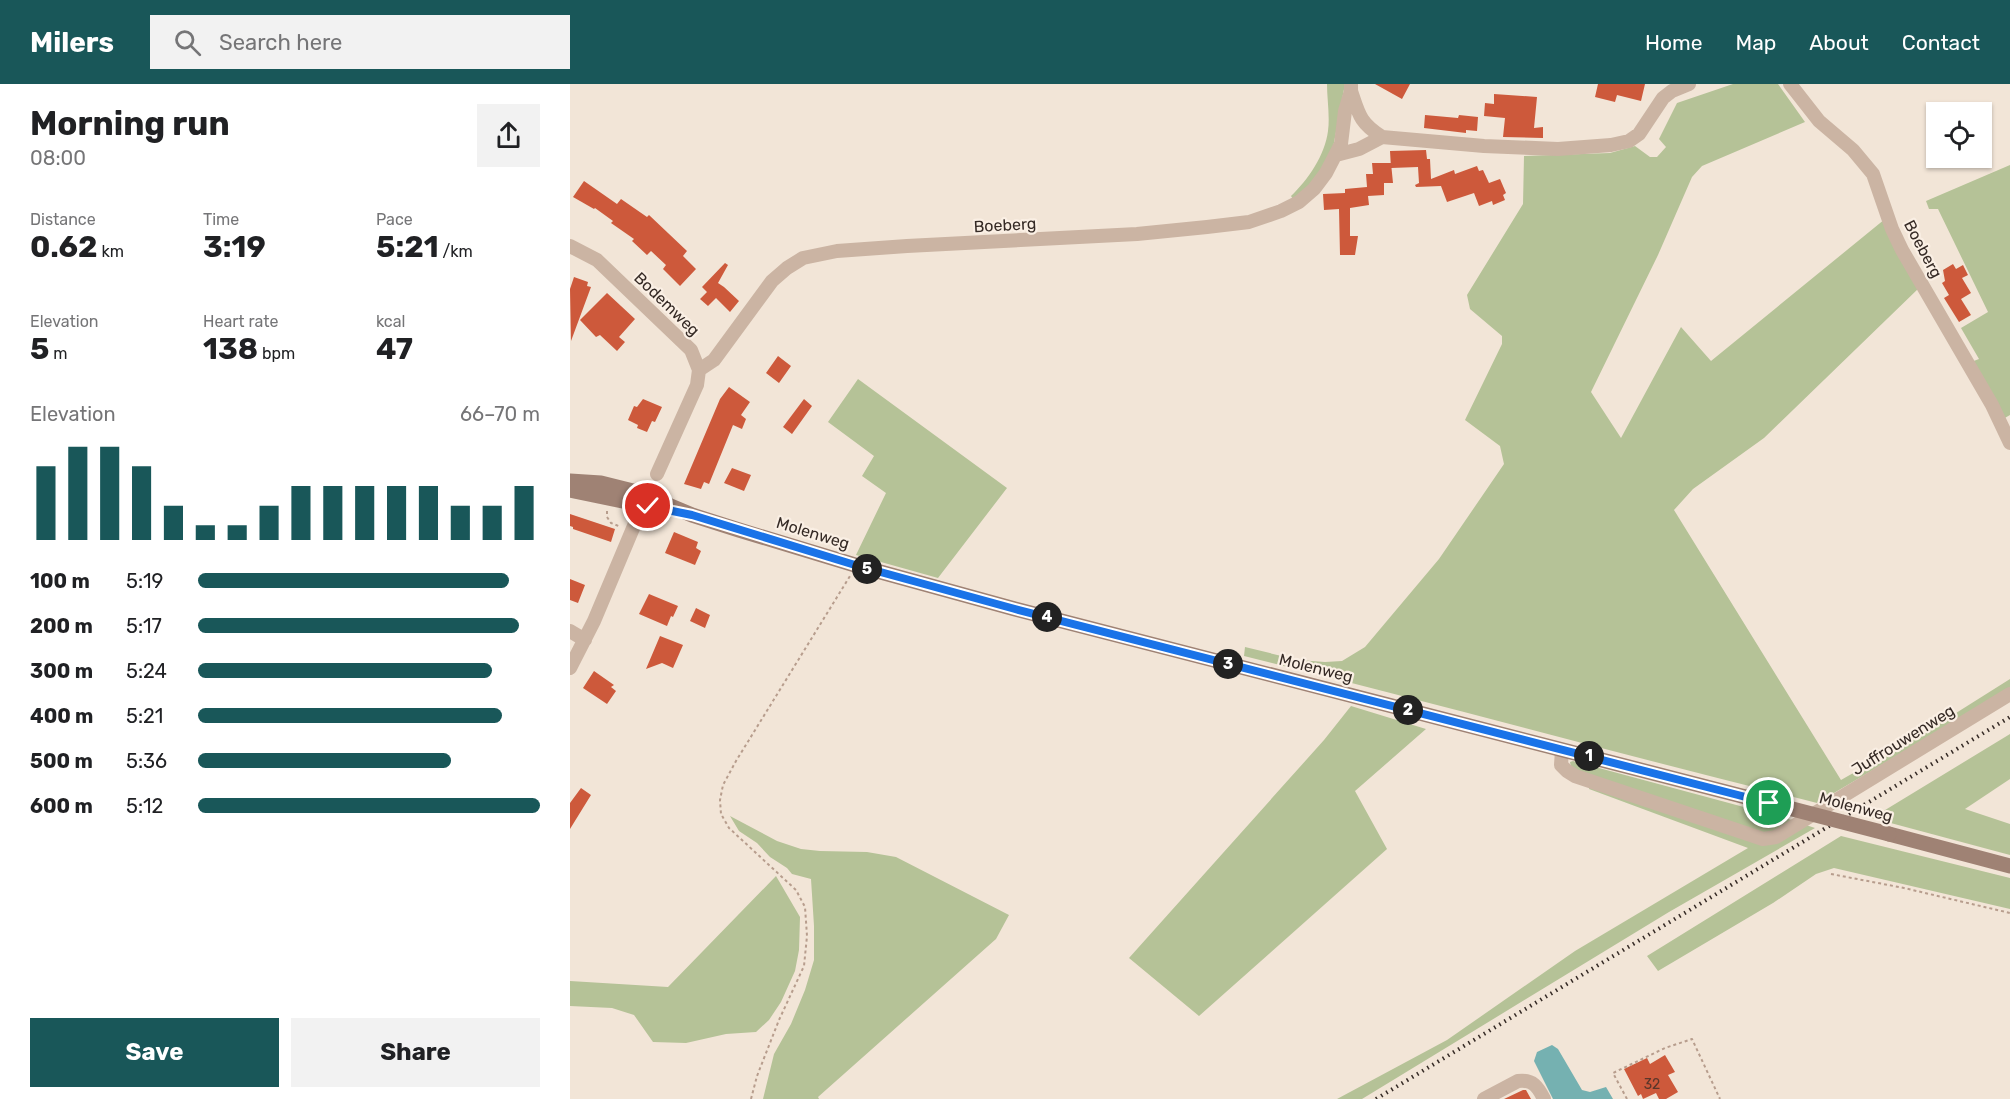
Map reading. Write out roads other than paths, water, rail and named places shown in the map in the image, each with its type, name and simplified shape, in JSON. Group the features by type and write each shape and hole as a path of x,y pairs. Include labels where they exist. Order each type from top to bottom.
{"main road":[{"name":"Molenweg","path":"570,481 619,487 655,498 692,515 855,565 1015,609 2010,866"},
{"path":"570,490 692,515"}],"street":[{"path":"1336,155 1359,149 1382,137 1484,146 1548,148 1611,145 1629,141 1639,134 1664,98 1672,91 1689,84"},
{"name":"Boeberg","path":"1790,84 1819,121 1853,150 1873,174 1892,229 1902,250 1992,405 2010,443"},
{"name":"Boeberg","path":"1351,87 1360,117 1369,129 1382,137"},
{"name":"Boeberg","path":"699,370 714,360 772,281 803,258 829,252 885,247 1137,234 1249,222 1265,217 1299,202 1314,189 1326,173 1341,144 1351,87"},
{"name":"Bodemweg","path":"570,246 597,260 691,350 699,370"},
{"path":"657,474 697,385 699,370"},
{"path":"570,668 585,640 639,514"},
{"path":"570,632 585,640"},
{"name":"Juffrouwenweg","path":"1562,750 1562,765 1571,774 1763,838 1776,837 2010,694"},
{"path":"1484,1099 1522,1080 1534,1084 1544,1099"}],"water":[{"path":"1552,1045 1558,1049 1582,1090 1590,1092 1606,1087 1613,1099 1553,1099 1534,1061 1537,1052"}],"railway":[{"path":"1376,1099 2010,717"}]}
